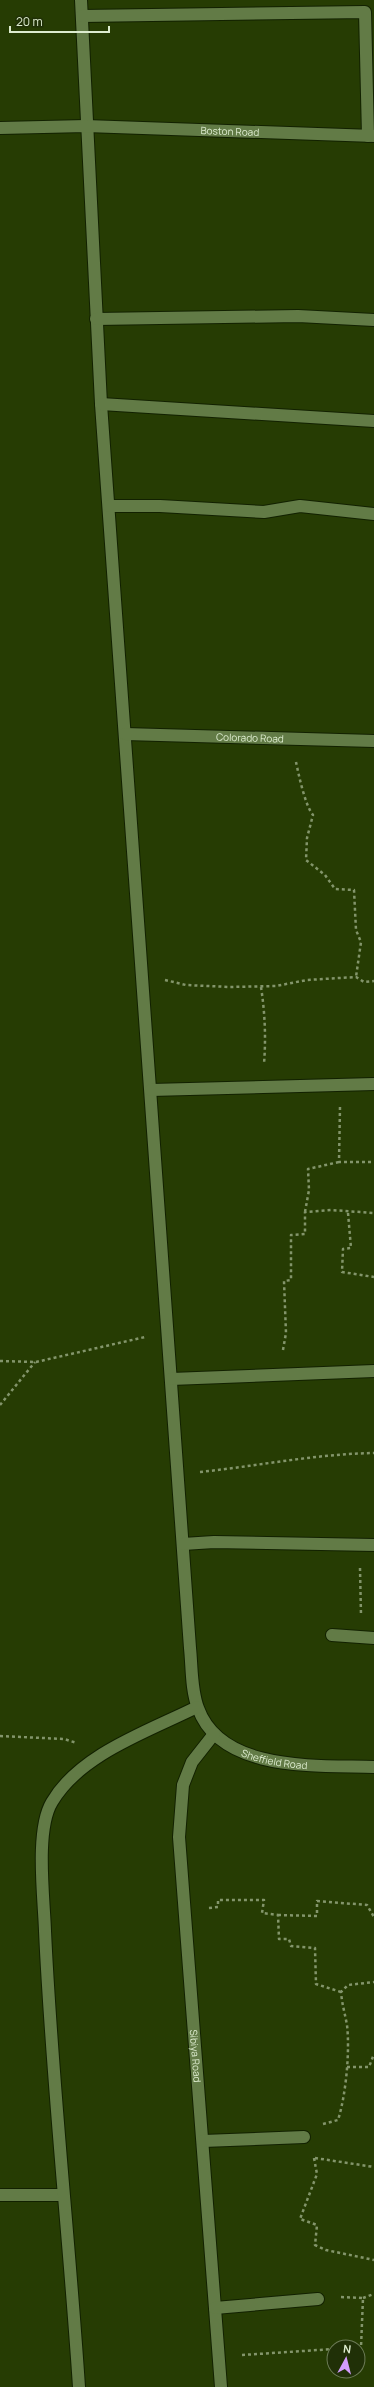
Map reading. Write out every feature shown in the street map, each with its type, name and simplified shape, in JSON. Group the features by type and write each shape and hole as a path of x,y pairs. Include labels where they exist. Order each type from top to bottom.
{"street":[{"name":"Sheffield Road","path":"81,0 86,126 101,404 143,977 182,1544 192,1676 197,1707 203,1720 214,1734 242,1753 284,1763 374,1767"},
{"path":"82,16 366,12 371,136"},
{"name":"Boston Road","path":"0,128 86,126 371,136"},
{"path":"96,319 298,316 374,320"},
{"path":"101,404 374,421"},
{"path":"109,506 160,506 264,512 300,506 374,514"},
{"name":"Colorado Road","path":"125,734 374,741"},
{"path":"151,1090 374,1084"},
{"path":"171,1379 374,1371"},
{"path":"182,1544 214,1542 374,1545"},
{"path":"332,1636 368,1638"},
{"path":"79,2387 47,1963 42,1868 43,1834 50,1805 61,1786 83,1766 197,1707"},
{"name":"Sibiya Road","path":"214,1734 192,1762 183,1785 179,1836 221,2387"},
{"path":"203,2141 304,2137"},
{"path":"0,2195 64,2195"},
{"path":"215,2308 318,2299"}],"path":[{"path":"292,738 306,807 313,815 307,838 306,860 325,875 335,888 354,890 356,930 361,942 356,977"},
{"path":"143,977 186,985 260,987 307,980 356,977 364,982 374,981"},
{"path":"260,987 264,1008 266,1040 265,1086"},
{"path":"339,1084 339,1162"},
{"path":"276,1375 278,1358 284,1349 286,1333 284,1281 291,1280 291,1235 305,1234 305,1212 309,1190 308,1169 339,1162 374,1162"},
{"path":"305,1212 331,1210 374,1213"},
{"path":"348,1212 352,1248 343,1249 342,1272 374,1277"},
{"path":"0,1361 36,1362 138,1338"},
{"path":"0,1405 36,1362"},
{"path":"178,1475 252,1467 323,1455 374,1453"},
{"path":"359,1545 368,1638"},
{"path":"0,1736 64,1739 106,1753"},
{"path":"185,1909 218,1907 218,1900 247,1899 264,1900 262,1913 317,1916 317,1901 367,1905 374,1917"},
{"path":"278,1915 279,1939 289,1939 291,1946 315,1948 316,1984 341,1992"},
{"path":"374,1982 348,1984 341,1992 342,2009 346,2025 347,2067 342,2109 338,2120 314,2128 304,2137 314,2158 317,2174 300,2219 317,2225 315,2244 320,2247 374,2260"},
{"path":"347,2067 369,2067 374,2054"},
{"path":"314,2158 374,2167"},
{"path":"318,2299 363,2298 374,2294"},
{"path":"361,2339 363,2298"},
{"path":"219,2358 271,2352 300,2353 326,2350"}]}
